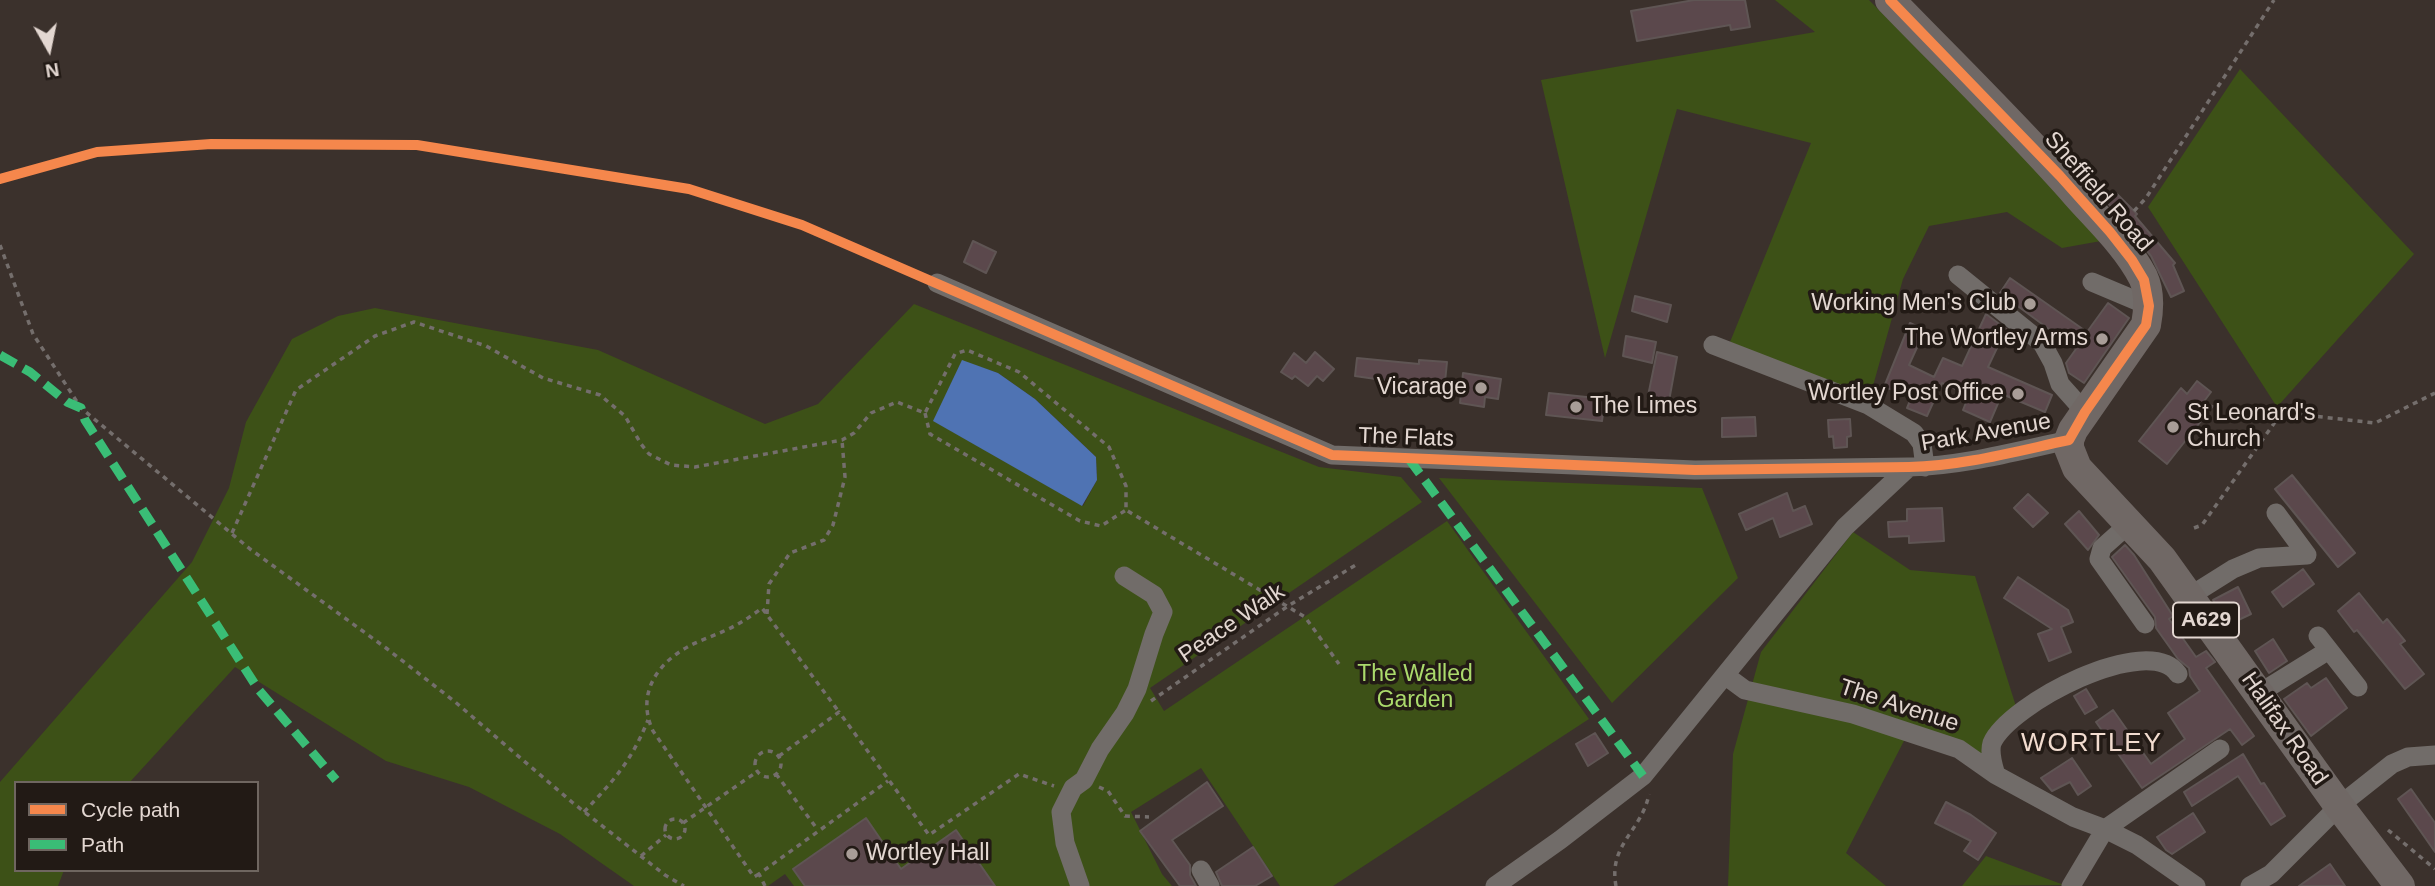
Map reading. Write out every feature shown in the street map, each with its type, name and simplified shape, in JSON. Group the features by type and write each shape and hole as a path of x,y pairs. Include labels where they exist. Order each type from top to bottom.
{"highway":[{"name":"Sheffield Road","path":"1890,0 2060,176 2110,232 2144,280 2150,306"},
{"path":"2069,440 2085,412 2146,324 2150,306"},
{"name":"Halifax Road","path":"2069,440 2069,449 2077,468 2162,559 2339,806 2400,886"}],"street":[{"path":"1958,275 2042,343 2060,384 2085,412"},
{"path":"2092,282 2150,306"},
{"name":"The Flats","path":"937,283 1332,455 1695,470 1917,467"},
{"path":"1495,886 1643,776 1845,527 1917,467 1922,444 1914,433 1868,405 1713,345"},
{"name":"Park Avenue","path":"1917,467 2069,440"},
{"path":"2190,596 2233,569 2259,558 2307,555 2276,513"},
{"path":"2129,524 2102,548 2099,559 2145,624"},
{"path":"1080,886 1065,843 1060,812 1125,713 1137,689 1163,612 1154,594 1124,576"},
{"path":"2258,694 2323,643 2358,687"},
{"path":"1996,775 1991,745 2002,728 2013,717 2069,681 2097,671 2140,663 2162,663 2178,674"},
{"name":"The Avenue","path":"1726,676 1745,690 1853,714 1959,749 1996,775 2073,817 2137,845 2196,886"},
{"path":"1959,749 1991,745"},
{"path":"2071,886 2105,829 2220,749"},
{"path":"2250,886 2271,874 2339,806 2392,764 2409,757 2435,755"}],"path":[{"path":"2134,211 2146,198 2274,0"},
{"path":"0,245 33,334 81,408 232,533 454,701 584,812 684,886"},
{"path":"232,533 296,390 375,336 414,323 486,346 543,378 600,395 625,416 649,454 671,465 695,467 842,440 854,433 871,413 897,402 925,413"},
{"path":"967,351 1019,372 1109,447 1126,485 1126,510 1101,526 1080,522 930,433 925,413 955,354 967,351"},
{"path":"2194,528 2202,525 2274,422 2284,415 2375,423 2435,393"},
{"path":"766,615 769,584 790,553 824,540 833,525 845,477 842,440"},
{"path":"1126,510 1305,617 1339,664"},
{"path":"888,781 754,877 653,731 648,720 646,695 656,673 665,663 687,647 741,622 762,608 929,835 1018,774 1040,784 1061,788 1079,784 1108,791 1125,816 1149,817"},
{"path":"779,756 839,712"},
{"path":"584,812 621,772 639,742 648,720"},
{"path":"771,751 779,756 782,765 776,774 768,777 758,771 756,758 762,752 771,751"},
{"path":"683,823 758,771"},
{"path":"776,774 818,830"},
{"path":"1616,886 1615,856 1646,807 1649,791 1643,776"},
{"path":"676,819 683,823 685,832 680,838 672,838 666,834 665,828 671,820 676,819"},
{"path":"640,856 666,834"},
{"path":"759,873 765,886"}],"green space":[{"path":"1775,0 1869,0 2051,184 2101,241 2062,248 2007,212 1929,226 1903,279 1869,400 1730,342 1811,143 1677,109 1605,358 1541,80 1815,32"},
{"path":"2240,69 2414,254 2277,407 2148,207"},
{"name":"The Walled Garden","path":"914,304 1319,467 1401,477 1422,502 1150,688 1164,711 1447,521 1589,719 1333,886 1280,886 1201,768 1131,812 1162,874 1172,886 995,886 956,830 909,863 909,880 865,818 793,869 805,886 794,886 785,874 768,886 634,886 560,834 469,787 386,761 235,667 131,781 14,781 14,872 63,872 58,886 0,886 0,782 192,562 229,488 246,422 292,339 338,316 375,308 598,350 765,424 818,404","holes":["962,361 998,373 1035,399 1096,457 1097,480 1083,506 934,421"]},
{"path":"1439,478 1702,488 1738,578 1612,703"},
{"path":"1853,532 1910,570 1975,576 2019,716 1982,767 1906,737 1846,853 1886,886 1728,886 1733,754 1761,652"},
{"path":"1986,856 2064,885 1962,886"}],"water":[{"path":"962,360 998,373 1035,399 1096,457 1097,480 1082,506 933,421"}],"building":[{"path":"1694,0 1745,0 1750,27 1731,30 1730,25 1637,41 1631,11"},
{"path":"2117,194 2137,214 2135,216 2175,263 2173,265 2184,291 2171,297 2151,256 2108,203"},
{"path":"973,241 996,252 986,273 964,262"},
{"path":"2010,278 2087,332 2108,303 2129,318 2084,383 2069,373 2066,363 2076,349 2000,293"},
{"path":"1635,296 1671,305 1667,322 1632,311"},
{"path":"1986,314 2006,329 1988,367 2052,395 2045,412 2002,394 1990,422 1963,410 1969,395 1942,383 1927,416 1907,408 1912,396 1884,387 1910,323 1925,330 1909,365 1934,377 1943,358 1962,366"},
{"path":"1626,336 1656,342 1652,363 1623,356"},
{"path":"1315,352 1334,369 1323,381 1317,376 1308,386 1295,376 1292,379 1281,372 1294,353 1306,363"},
{"path":"1657,352 1677,357 1669,401 1648,396"},
{"path":"1357,358 1419,364 1419,360 1447,362 1445,382 1411,380 1410,384 1355,376"},
{"name":"Vicarage","path":"1463,373 1501,379 1498,399 1485,397 1484,407 1460,403"},
{"name":"St Leonard's Church","path":"2197,381 2211,392 2202,404 2213,406 2167,464 2139,441 2181,388 2187,394"},
{"name":"The Limes","path":"1549,393 1605,399 1602,421 1546,415"},
{"path":"1755,417 1756,436 1722,437 1722,418"},
{"path":"1850,419 1851,436 1847,437 1847,447 1834,448 1833,436 1829,437 1828,420"},
{"path":"2292,475 2355,553 2338,567 2275,489"},
{"path":"1787,493 1793,511 1805,506 1812,524 1780,537 1773,518 1746,530 1739,514"},
{"path":"2028,494 2048,513 2033,527 2014,508"},
{"path":"1942,508 1944,541 1909,543 1909,536 1889,537 1888,522 1907,521 1907,509"},
{"path":"2079,511 2099,535 2088,550 2065,524"},
{"path":"2125,545 2173,616 2169,619 2196,657 2206,651 2215,662 2206,668 2254,736 2242,745 2230,729 2142,788 2096,722 2113,710 2151,764 2185,739 2168,713 2200,691 2190,676 2189,668 2178,659 2156,628 2155,617 2112,557"},
{"path":"2303,569 2314,584 2283,607 2272,592"},
{"path":"2018,577 2068,610 2073,622 2061,627 2071,652 2049,661 2038,634 2052,629 2004,598"},
{"path":"2238,587 2251,614 2230,624 2213,600"},
{"path":"2359,593 2383,623 2387,619 2405,641 2400,644 2424,674 2405,689 2338,611"},
{"path":"2273,639 2287,661 2269,673 2255,651"},
{"path":"2326,678 2347,708 2311,736 2284,699 2307,683 2311,688"},
{"path":"2086,689 2097,707 2085,714 2074,696"},
{"path":"1595,733 1608,753 1588,766 1576,744"},
{"path":"2243,754 2285,816 2271,825 2238,776 2192,806 2184,792"},
{"path":"2072,758 2091,786 2078,795 2070,782 2052,791 2041,778"},
{"path":"1207,782 1223,806 1172,840 1190,865 1190,875 1196,886 1180,886 1140,831"},
{"path":"2411,789 2435,823 2435,852 2398,799"},
{"path":"1946,802 1971,815 1996,833 1978,860 1964,851 1971,841 1935,823"},
{"path":"2193,813 2205,832 2172,854 2157,837"},
{"name":"Wortley Hall","path":"866,818 901,869 956,830 995,886 805,886 793,869"},
{"path":"1253,847 1272,876 1255,886 1222,886 1216,872"},
{"path":"2330,864 2345,886 2299,886"}],"marked path":[{"path":"0,355 30,372 67,402 81,408 85,420 258,689 336,780"},
{"path":"1409,459 1643,776"}],"cycle path":[{"path":"0,179 97,152 211,144 417,145 689,189 802,225 1332,455 1695,470 1909,467 1970,461 2069,440 2085,412 2146,325 2149,306 2144,280 2110,232 2060,176 1890,0"}],"place":[{"name":"Working Men's Club","path":"2030,304"},
{"name":"The Wortley Arms","path":"2102,339"},
{"name":"Vicarage","path":"1481,388"},
{"name":"Wortley Post Office","path":"2018,394"},
{"name":"The Limes","path":"1576,407"},
{"name":"St Leonard's Church","path":"2173,427"},
{"name":"Wortley Hall","path":"852,854"}],"district":[{"name":"WORTLEY","path":"2092,744"}]}
